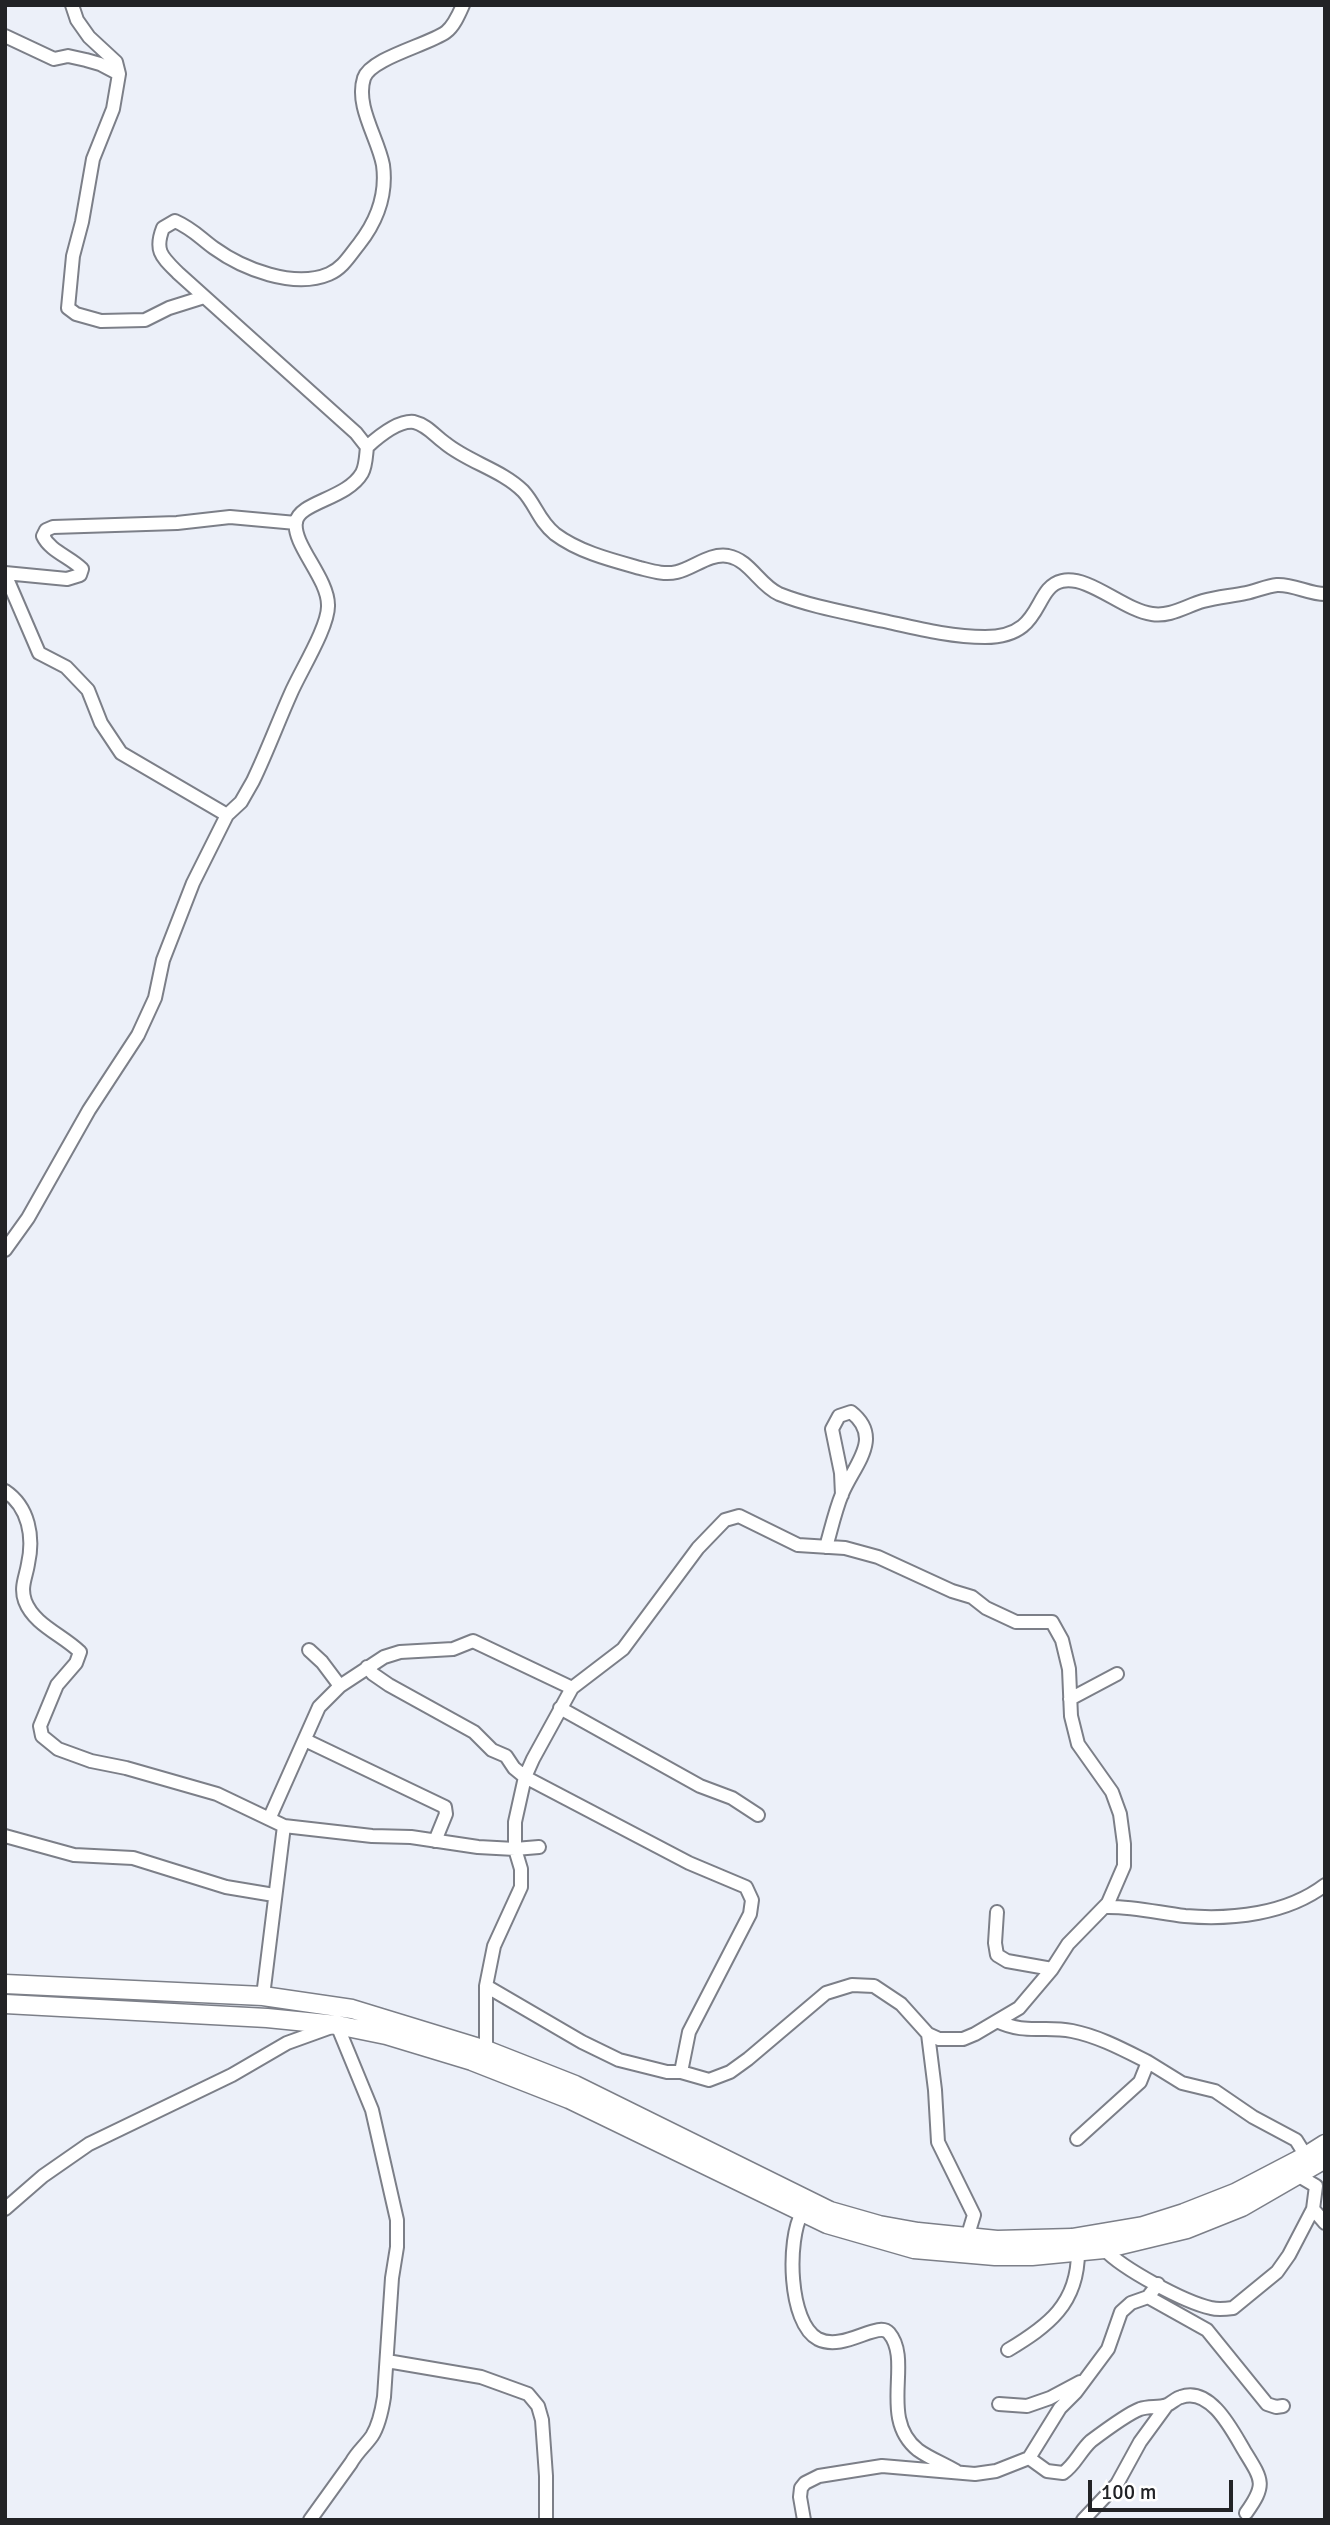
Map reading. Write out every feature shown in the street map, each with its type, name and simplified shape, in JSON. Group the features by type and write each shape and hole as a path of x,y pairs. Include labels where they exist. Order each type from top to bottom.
{"highway":[{"path":"5,1984 263,1996 352,2009 486,2050 575,2085 830,2211 878,2225 967,2238 1072,2238 1143,2226 1236,2193 1325,2144"},
{"path":"5,2004 253,2017 337,2025 386,2035 472,2061 569,2099 827,2224 861,2236 914,2249 995,2256 1104,2249 1187,2229 1242,2207 1325,2159"}],"street":[{"path":"72,5 77,20 89,37 116,62 119,74 113,109 93,159 73,256 68,308 76,314 101,321 145,320 169,308 204,297"},
{"path":"368,447 356,433 162,256 158,241 163,228 175,221 192,229 213,248 238,262 275,275 306,279 330,274 343,265 366,235 377,216 384,195 382,160 362,89 365,75 374,65 429,43 450,30 463,5"},
{"path":"5,36 54,59 68,56 86,60 119,74"},
{"path":"5,1250 27,1219 89,1110 138,1035 155,998 163,960 189,893 227,815 241,802 253,781 316,641 329,607 321,578 300,540 296,523 300,513 330,499 355,482 364,470 368,447 394,428 408,422 430,430 466,457 516,485 525,494 541,521 556,534 571,544 609,560 656,572 672,573 712,557 726,556 741,562 769,588 789,597 843,612 959,635 999,637 1014,632 1034,617 1051,586 1065,580 1084,583 1138,611 1159,615 1201,602 1279,585 1325,594"},
{"path":"227,815 121,753 101,723 89,690 66,667 39,653 5,574 67,579 80,575 82,569 75,562 46,544 43,536 46,530 53,527 165,523 230,517 296,523"},
{"path":"826,1547 842,1495 863,1455 867,1434 863,1421 851,1412 839,1416 832,1429 841,1473 842,1495"},
{"path":"5,1491 24,1508 27,1520 29,1556 22,1592 26,1604 41,1622 80,1652 76,1663 57,1685 40,1726 42,1737 58,1749 205,1790 270,1817 284,1826 515,1849 539,1847"},
{"path":"486,1986 582,2042 619,2060 709,2080 730,2072 826,1993 852,1984 874,1986 901,2004 928,2034 939,2039 963,2039 1019,2008 1052,1969 1068,1944 1105,1906 1124,1866 1125,1844 1120,1814 1112,1792 1078,1744 1070,1716 1069,1669 1062,1640 1052,1622 1016,1622 986,1608 972,1597 878,1557 855,1550 798,1545 739,1516 728,1518 698,1548 629,1642 572,1688 525,1777 515,1822 515,1849 522,1869 520,1887 494,1946 486,1986 486,2050"},
{"path":"270,1817 319,1707 340,1686 384,1657 400,1652 453,1649 473,1641 572,1688"},
{"path":"309,1650 322,1661 340,1686"},
{"path":"367,1667 389,1685 474,1731 492,1750 506,1756 514,1768 525,1777 688,1863 746,1887 752,1900 750,1914 696,2015 689,2032 681,2072"},
{"path":"1070,1699 1117,1674"},
{"path":"560,1708 700,1786 732,1798 758,1815"},
{"path":"305,1740 445,1807 446,1815 435,1841"},
{"path":"263,1996 284,1826"},
{"path":"5,1836 74,1855 132,1858 226,1887 274,1895"},
{"path":"1105,1906 1185,1916 1255,1914 1296,1903 1325,1885"},
{"path":"998,1912 995,1944 998,1955 1007,1961 1052,1969"},
{"path":"997,2021 1025,2031 1073,2031 1119,2048 1182,2083 1215,2091 1253,2117 1296,2140 1306,2156"},
{"path":"5,2209 43,2176 89,2144 232,2075 288,2043 337,2025 372,2110 395,2210 397,2246 381,2415 373,2434 310,2520"},
{"path":"928,2034 936,2090 938,2143 974,2215 967,2238"},
{"path":"1077,2139 1140,2082 1148,2062"},
{"path":"1104,2249 1129,2271 1208,2308 1233,2308 1277,2272 1314,2209 1315,2186 1299,2176"},
{"path":"1314,2209 1325,2223"},
{"path":"802,2213 794,2231 792,2250 800,2316 807,2329 817,2338 829,2342 842,2342 876,2329 883,2329 890,2334 897,2362 897,2406 908,2438 917,2449 959,2473"},
{"path":"1008,2350 1039,2331 1063,2308 1078,2270 1078,2252"},
{"path":"804,2520 801,2488 820,2476 882,2466 959,2473 996,2471 1030,2459 1060,2408 1108,2349 1122,2312 1132,2303 1148,2297 1158,2284"},
{"path":"1148,2297 1207,2330 1267,2404 1283,2406"},
{"path":"387,2361 481,2377 528,2394 538,2406 542,2420 546,2520"},
{"path":"999,2404 1027,2406 1050,2398 1087,2378"},
{"path":"1083,2520 1116,2484 1140,2442 1167,2405 1181,2396 1198,2396 1213,2406 1248,2458 1261,2486 1257,2498 1246,2513"},
{"path":"1030,2459 1047,2471 1063,2473 1091,2442 1130,2415 1140,2409 1167,2405"}]}
